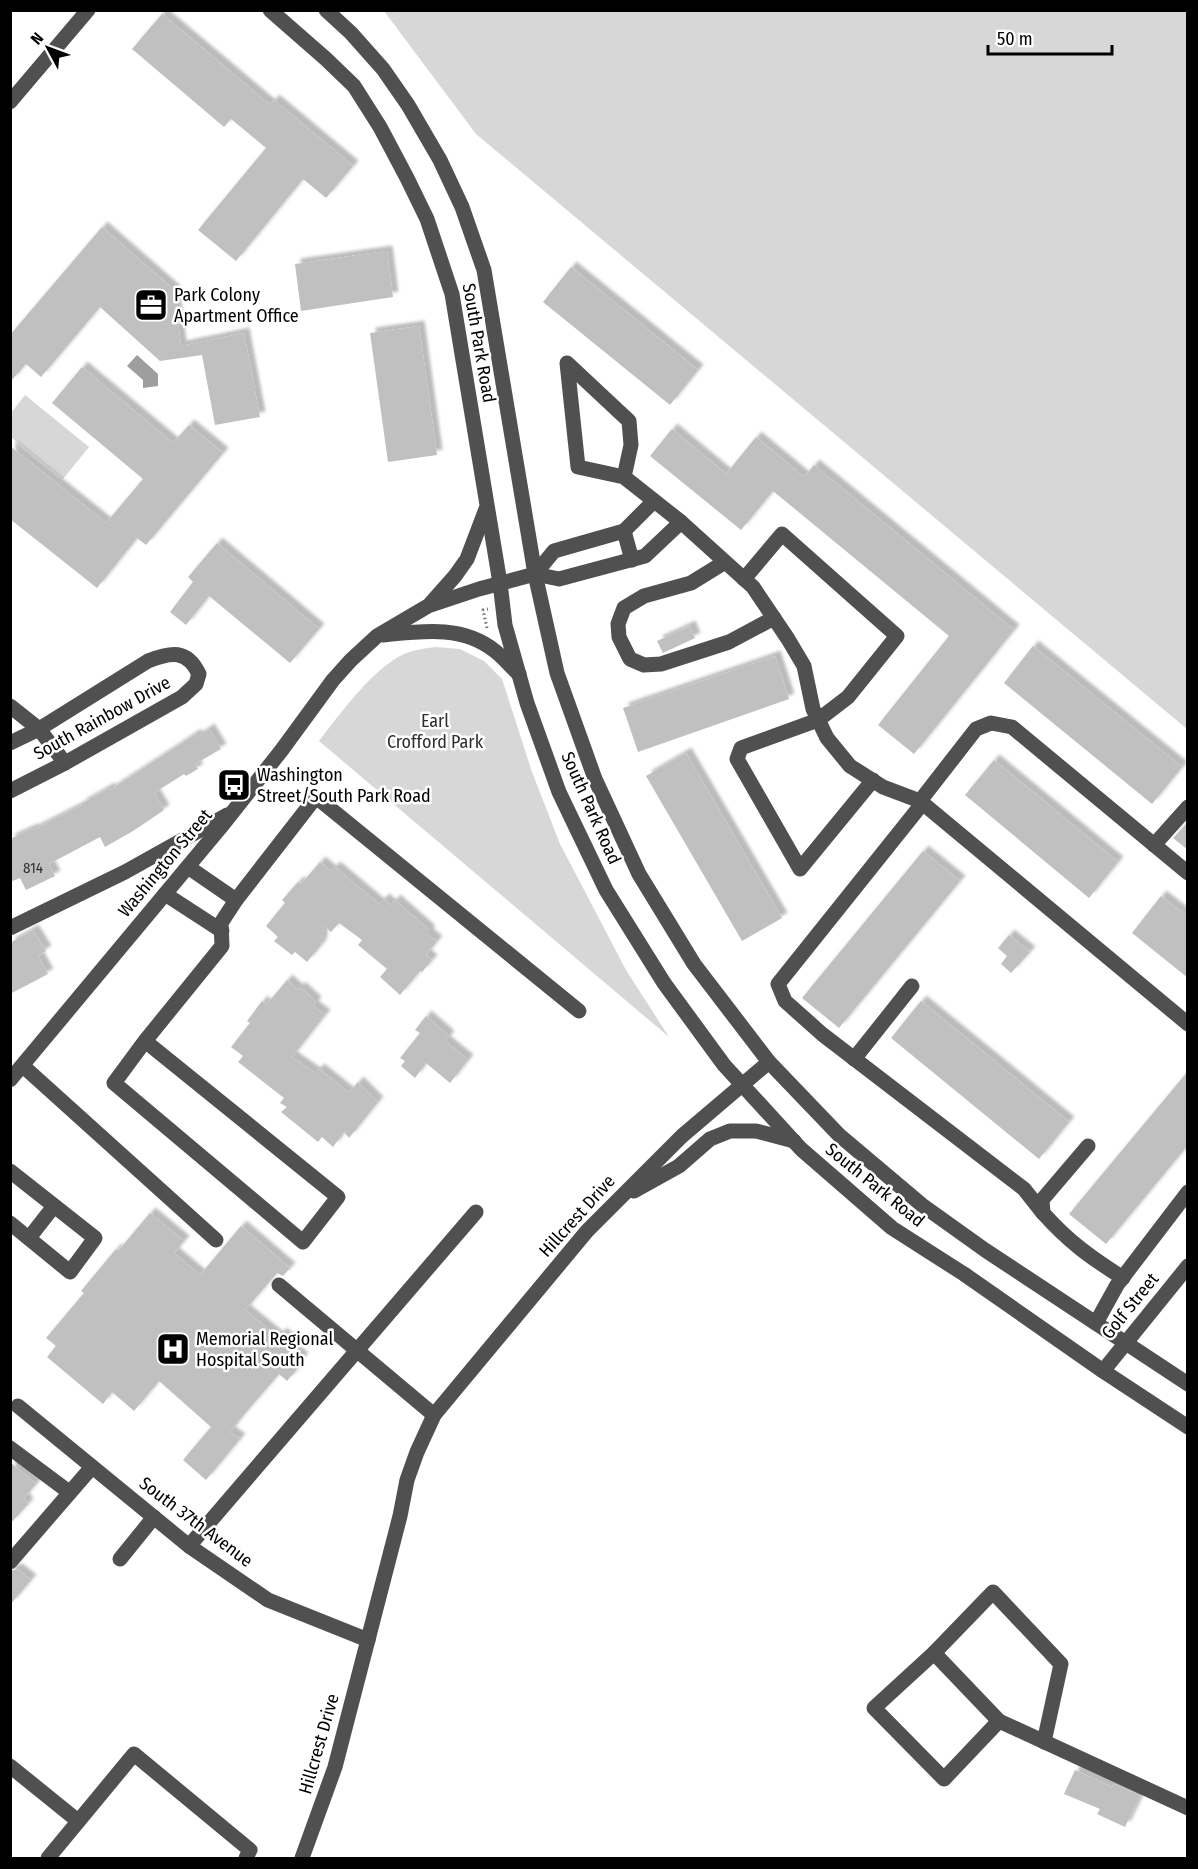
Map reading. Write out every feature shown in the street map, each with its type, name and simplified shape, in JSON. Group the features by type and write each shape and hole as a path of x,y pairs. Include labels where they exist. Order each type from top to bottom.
{"street":[{"path":"10,102 88,10"},
{"name":"South Park Road","path":"270,10 354,86 386,138 427,219 452,294 505,625 527,703 559,792 606,890 664,983 724,1065 794,1141 892,1228 964,1274 1188,1427"},
{"name":"South Park Road","path":"326,10 351,33 383,69 408,105 440,160 462,207 484,270 535,574 557,673 595,779 639,874 694,964 769,1062 839,1135 922,1205 985,1250 1188,1384"},
{"path":"624,477 631,445 629,422 567,363 578,467 624,477 681,522 753,587 804,666 813,709 818,720 827,738 850,766 883,787 921,802 1188,1024"},
{"path":"654,501 624,531 554,551 535,574 559,579 645,556 681,522"},
{"path":"428,606 467,559 487,506"},
{"path":"624,531 632,560"},
{"path":"744,579 783,534 897,636 848,697 818,720 741,748 737,759 800,869 873,780"},
{"path":"725,562 691,582 644,596 624,608 618,624 619,637 630,659 644,665 661,664 729,642 774,618"},
{"name":"Washington Street","path":"10,1080 232,813 333,680 377,636 428,606 535,574"},
{"path":"377,636 428,630 447,631 479,640 495,651 520,675"},
{"name":"South Rainbow Drive","path":"10,743 39,729 148,661 163,655 180,655 193,662 200,674 196,684 182,698 65,764 10,791"},
{"path":"10,706 39,729 65,764"},
{"path":"1123,1278 1082,1252 1064,1236 1024,1189 822,1034 785,1001 778,984 976,729 991,723 1012,727 1188,873"},
{"path":"145,1041 338,1197 303,1242 114,1083 145,1041 222,946 221,923 236,900 316,797 579,1011"},
{"path":"1154,845 1188,807"},
{"path":"10,928 125,872 232,813"},
{"path":"188,867 236,900"},
{"path":"165,894 222,931"},
{"path":"854,1059 912,986"},
{"name":"Hillcrest Drive","path":"302,1858 335,1767 400,1516 407,1480 434,1415 587,1231 682,1136 769,1062"},
{"path":"23,1066 216,1240"},
{"path":"616,1202 679,1166 710,1140 730,1131 756,1131 794,1141"},
{"path":"1043,1213 1042,1200 1088,1146"},
{"path":"10,1171 95,1238 70,1272 10,1223"},
{"path":"1096,1323 1123,1278 1188,1192"},
{"path":"29,1238 54,1206"},
{"path":"189,1546 476,1212"},
{"name":"Golf Street","path":"1103,1371 1188,1266"},
{"path":"279,1285 434,1415"},
{"name":"South 37th Avenue","path":"18,1406 189,1546 268,1600 368,1640"},
{"path":"10,1448 69,1492"},
{"path":"10,1562 92,1467"},
{"path":"120,1559 154,1517"},
{"path":"999,1721 944,1779 874,1708 934,1653 993,1592 1061,1664 1044,1742"},
{"path":"934,1653 999,1721 1188,1808"},
{"path":"48,1858 134,1754 250,1850 246,1858"},
{"path":"10,1766 78,1821"}],"path":[{"path":"481,603 488,636"},
{"path":"483,610 490,609"}],"green space":[{"path":"384,11 1187,11 1187,729 476,134"},
{"path":"25,395 89,447 63,479 11,437 11,413"},
{"name":"Earl Crofford Park","path":"436,647 460,649 484,661 502,679 532,772 560,844 626,970 669,1037 319,741 358,693 392,661 419,649"}],"shaded area":[{"path":"137,355 158,374 158,386 143,388 143,380 127,366"}],"building":[{"path":"162,14 270,105 274,100 353,166 326,198 303,179 236,261 198,230 266,148 231,119 224,127 132,49"},
{"path":"102,227 174,290 181,346 244,333 260,417 215,425 202,355 160,361 100,307 41,377 26,364 10,382 10,335"},
{"path":"387,251 393,297 301,311 295,264"},
{"path":"571,267 698,370 670,405 543,302"},
{"path":"419,326 437,455 388,462 370,333"},
{"path":"82,367 173,443 189,425 223,453 146,545 137,538 97,588 10,519 10,446 106,523 143,479 52,403"},
{"path":"672,429 726,474 756,437 804,477 814,465 1014,630 914,754 878,725 949,636 773,491 741,530 650,456"},
{"path":"217,543 319,629 290,663 209,596 186,625 170,612 193,582 188,577"},
{"path":"690,626 695,638 663,653 657,641"},
{"path":"1033,646 1182,767 1152,804 1004,683"},
{"path":"775,656 789,699 638,752 623,708"},
{"path":"209,729 221,749 195,764 198,769 186,776 184,774 154,793 164,810 105,847 100,837 49,864 55,876 26,890 20,878 10,882 10,839 82,805 109,788 110,790 196,734 197,737"},
{"path":"686,753 782,918 742,941 646,776"},
{"path":"994,760 1118,862 1089,898 965,795"},
{"path":"1188,822 1188,850 1173,838"},
{"path":"923,851 960,881 839,1028 802,998"},
{"path":"320,862 331,871 335,867 379,904 384,899 391,905 395,900 429,930 429,935 437,941 426,955 432,960 400,995 380,977 387,969 358,945 362,940 339,923 331,932 324,926 321,945 307,962 295,952 292,955 274,941 278,937 266,926 285,903 282,900 298,882 301,884"},
{"path":"1161,896 1188,917 1188,978 1132,933"},
{"path":"33,930 46,951 38,956 48,974 10,994 10,943"},
{"path":"1009,935 1030,952 1011,973 1001,964 1007,956 998,948"},
{"path":"287,980 298,990 300,987 316,1002 313,1006 325,1015 292,1057 315,1073 319,1069 349,1093 358,1082 378,1102 349,1138 344,1132 333,1147 322,1137 318,1142 281,1112 287,1107 280,1103 284,1098 238,1062 243,1056 231,1047 250,1023 247,1021 262,1001 266,1005"},
{"path":"921,1001 1069,1122 1039,1159 891,1038"},
{"path":"426,1016 449,1036 445,1041 468,1060 450,1083 426,1063 415,1078 401,1066 405,1061 400,1058 420,1033 415,1030"},
{"path":"1188,1071 1188,1145 1106,1244 1069,1214"},
{"name":"Memorial Regional Hospital South","path":"150,1213 184,1241 174,1253 200,1275 241,1226 290,1268 283,1276 277,1273 245,1310 278,1337 281,1333 293,1342 289,1346 303,1358 297,1365 299,1367 287,1381 279,1374 241,1418 230,1432 240,1439 206,1480 183,1460 211,1427 159,1381 134,1411 112,1392 103,1404 47,1357 56,1346 46,1338 84,1293 81,1291"},
{"path":"10,1462 36,1484 24,1498 28,1504 10,1524"},
{"path":"17,1569 31,1580 10,1605 10,1571"},
{"path":"1075,1770 1112,1787 1114,1784 1140,1796 1125,1827 1097,1814 1100,1809 1064,1794"}],"place":[{"name":"Park Colony Apartment Office","path":"151,305"},
{"name":"Washington Street/South Park Road","path":"234,785"},
{"name":"Memorial Regional Hospital South","path":"173,1349"}]}
